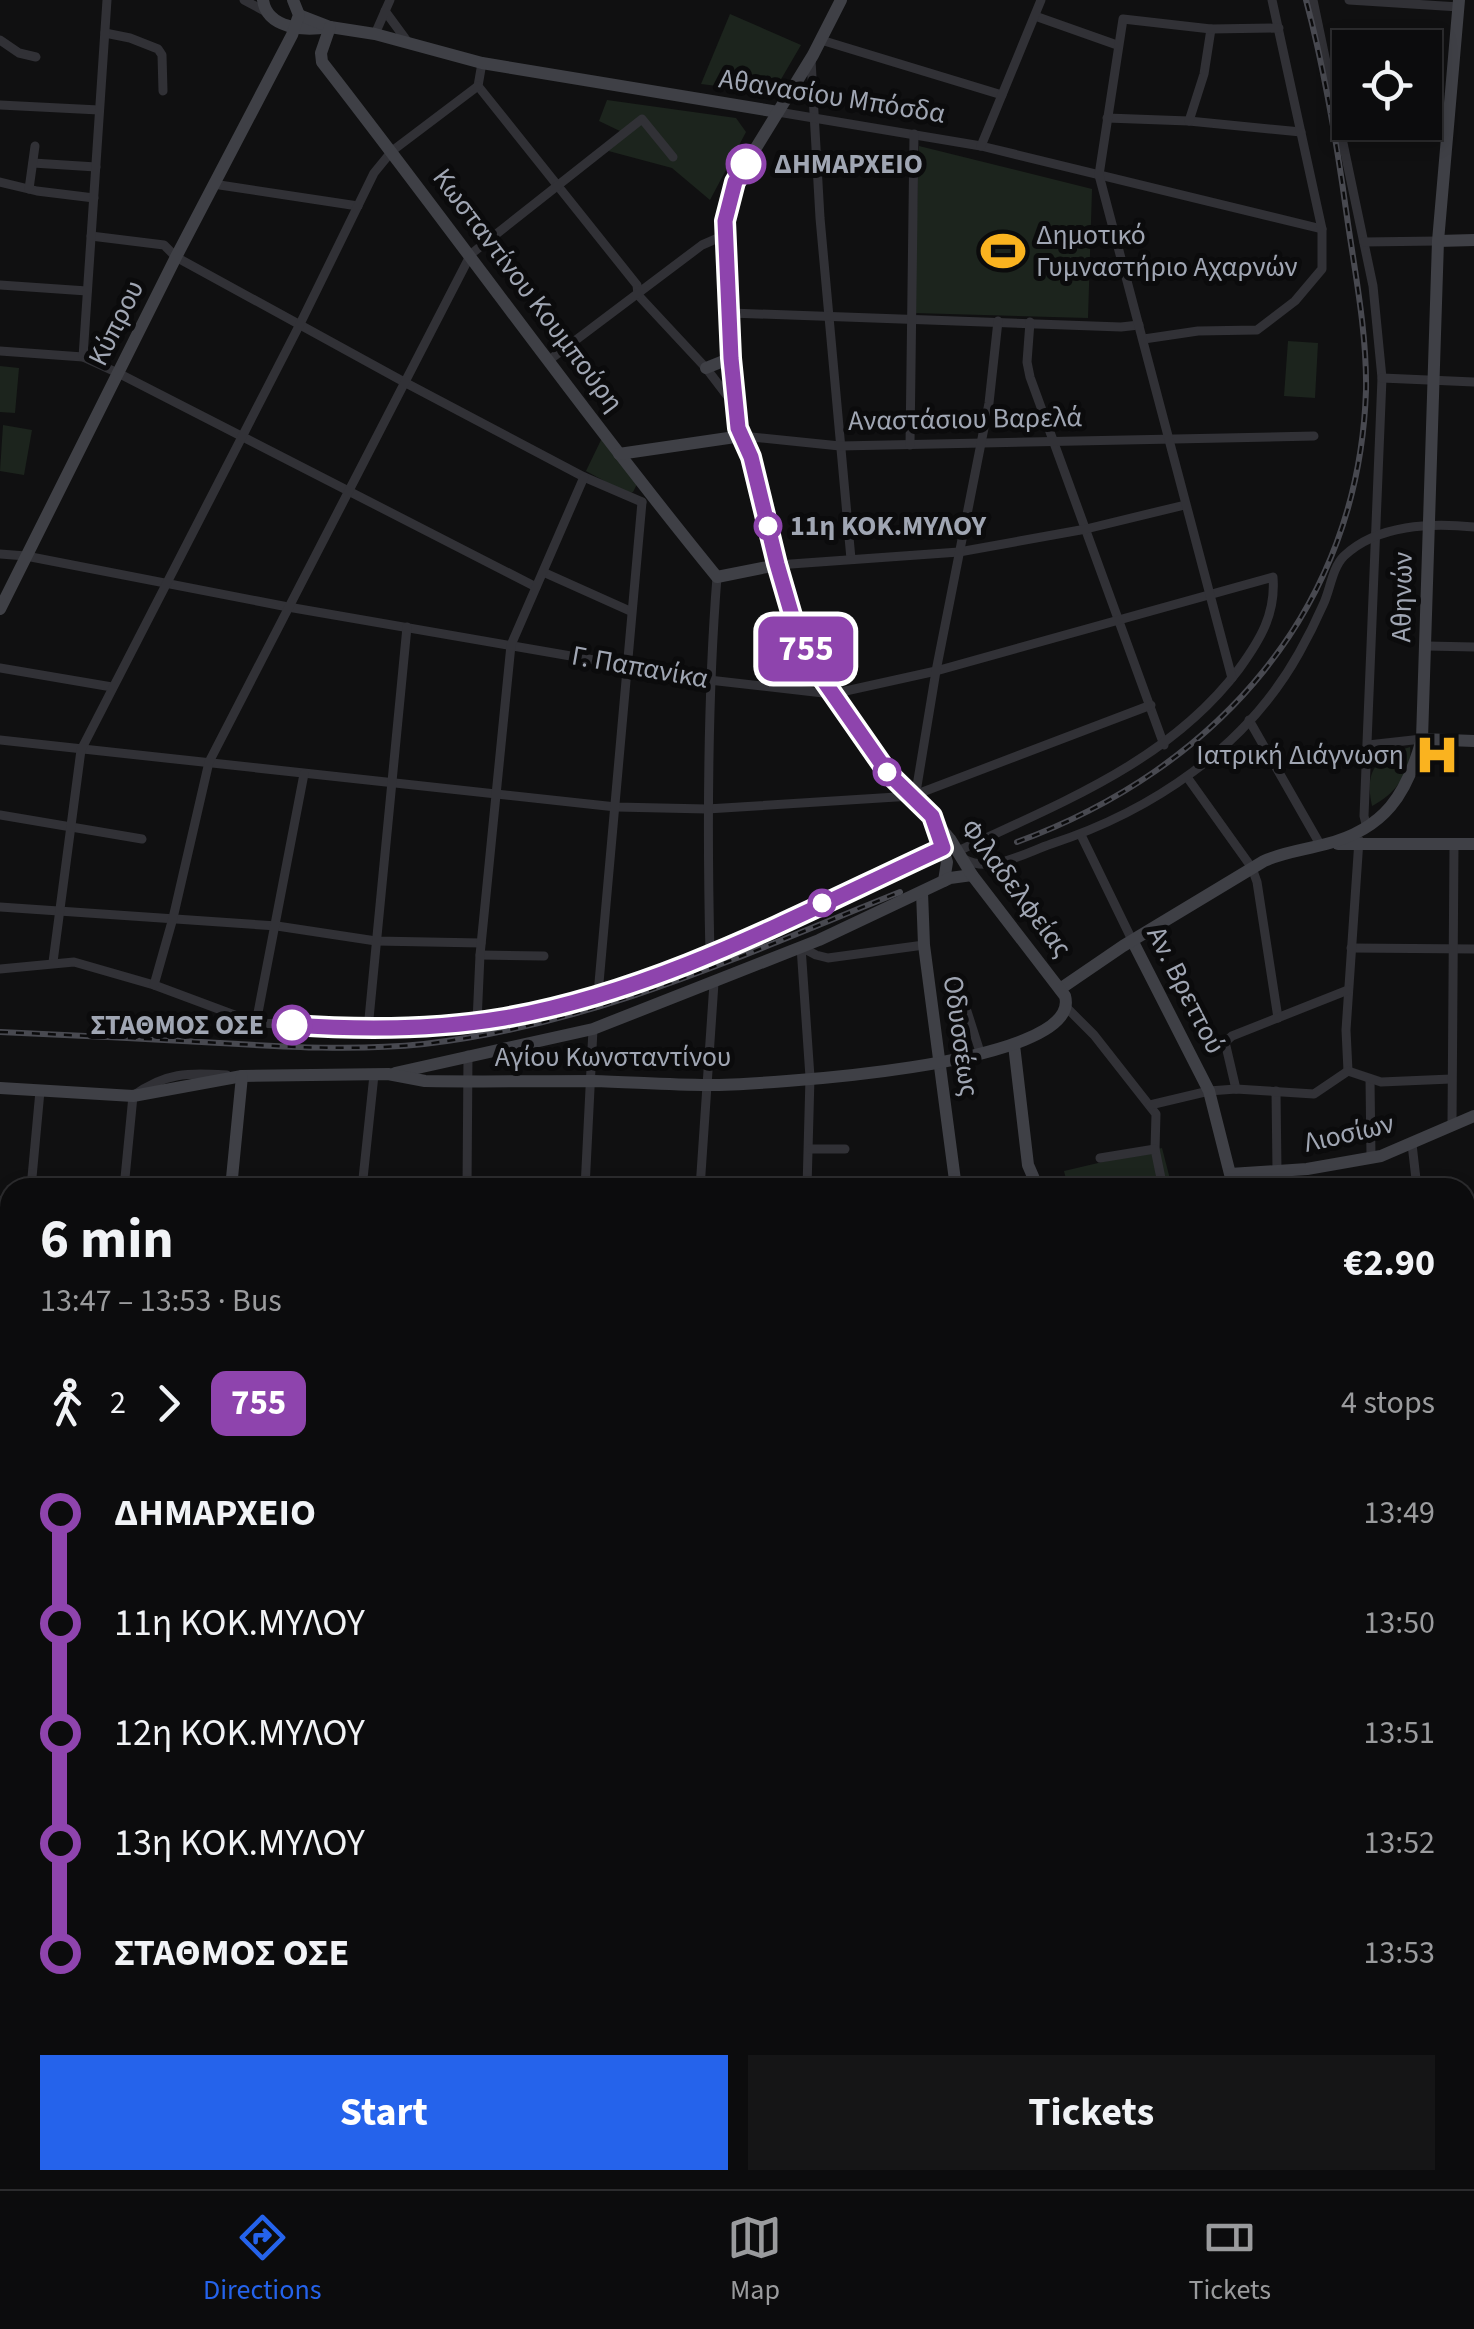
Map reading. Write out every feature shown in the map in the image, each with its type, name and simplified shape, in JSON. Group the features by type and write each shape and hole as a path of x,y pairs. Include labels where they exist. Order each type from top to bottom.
{"main road":[{"path":"280,16 287,14 293,0"},
{"name":"Κύπρου","path":"0,609 277,58 280,16 293,0"},
{"name":"Φιλαδελφείας","path":"841,0 735,182 726,212 735,406 798,636 832,694 888,773 914,794 932,816 972,876 1060,989"},
{"name":"Αθηνών","path":"1361,835 1411,777 1422,738 1431,378 1438,241 1459,4"},
{"name":"Αθανασίου Μπόσδα","path":"280,16 374,34 482,63 778,112"},
{"name":"Κωσταντίνου Κουμπούρη","path":"330,27 322,62 471,254 619,454 646,499 717,577"},
{"path":"1438,241 1474,240"},
{"path":"706,368 731,358"},
{"name":"Αναστάσιου Βαρελά","path":"619,454 742,436"},
{"path":"717,577 777,564"},
{"path":"1422,738 1474,741"},
{"name":"Φιλαδελφείας","path":"932,816 948,870 944,881"},
{"path":"1379,818 1377,832 1383,842"},
{"path":"1067,1008 1060,989 1252,868 1284,852 1361,835 1383,842 1474,844"},
{"path":"381,1075 593,1029 802,947 944,881 972,876"},
{"name":"Οδυσσέως","path":"922,892 924,945 955,1178"},
{"name":"Αν. Βρεττού","path":"1133,942 1208,1092 1230,1174"},
{"name":"Αγίου Κωνσταντίνου","path":"0,1088 133,1096 242,1076 381,1075 425,1081 708,1085 939,1064 1014,1046 1057,1024 1067,1008"},
{"path":"1014,1046 1028,1165 1034,1178"},
{"path":"233,1178 242,1076"},
{"name":"Λιοσίων","path":"1230,1174 1308,1169 1372,1157 1474,1116"},
{"path":"1304,1178 1308,1169"}],"street":[{"path":"83,357 107,0"},
{"path":"244,0 280,16"},
{"path":"374,34 390,0"},
{"path":"981,146 1041,0"},
{"path":"1144,339 1198,331 1256,330 1295,301 1322,269 1322,229 1272,0"},
{"path":"1313,0 1374,286 1382,378 1368,745 1348,990 1348,1071"},
{"path":"1349,0 1459,4"},
{"path":"385,11 407,42"},
{"path":"1035,16 1117,45"},
{"path":"960,855 1125,770 1164,745 1205,709 1232,678 1099,175 1123,19 1211,29 1280,28"},
{"path":"1189,121 1204,74 1211,29"},
{"path":"105,33 158,49 164,91"},
{"path":"0,40 36,57"},
{"path":"821,40 1002,95"},
{"path":"811,57 828,318 851,559"},
{"path":"53,962 81,750 374,173 392,151 478,86 482,63"},
{"path":"478,86 636,285 638,295 706,368 735,406"},
{"path":"0,105 100,110"},
{"name":"Αθανασίου Μπόσδα","path":"778,112 981,146 1322,229"},
{"path":"1108,118 1301,132"},
{"path":"154,985 209,762 471,254 642,120 673,157"},
{"path":"910,445 914,134"},
{"path":"29,189 35,146"},
{"path":"33,163 96,167"},
{"path":"0,182 94,198"},
{"path":"213,184 358,206"},
{"path":"548,361 702,245 726,235"},
{"path":"91,236 164,245 176,258 406,383 584,476 646,499 630,611 598,994"},
{"path":"1364,242 1438,241"},
{"path":"0,284 87,291"},
{"path":"730,314 1121,328 1139,325"},
{"path":"914,794 981,444 998,321"},
{"path":"1030,322 1026,362 1030,377 1164,745"},
{"path":"0,351 83,357 536,587"},
{"path":"1382,378 1474,382"},
{"name":"Αναστάσιου Βαρελά","path":"742,436 840,446 1314,436"},
{"path":"477,1022 511,645 584,476"},
{"path":"777,564 960,552 1086,529 1185,505"},
{"path":"960,855 984,867 1081,834 1141,806 1187,777 1250,720 1297,657 1343,557 1375,536 1428,523 1474,526"},
{"name":"Γ. Παπανίκα","path":"0,554 709,680 832,694 936,672 1273,578 1268,625 1232,678"},
{"path":"543,572 630,611"},
{"path":"710,955 709,680 717,577"},
{"path":"368,1029 407,627"},
{"path":"1427,646 1474,648"},
{"path":"0,668 112,687"},
{"path":"0,740 616,807 707,809 914,794 1151,704"},
{"path":"1250,720 1321,846"},
{"path":"1368,745 1422,738"},
{"path":"256,1023 304,774"},
{"path":"1187,777 1252,868 1278,1018"},
{"path":"0,815 142,839"},
{"name":"Αν. Βρεττού","path":"1081,834 1133,942"},
{"path":"1452,1124 1454,844"},
{"path":"0,969 74,962 154,985 256,1023 408,1029 477,1022 539,1011 710,955 943,848"},
{"path":"0,906 277,926 544,956"},
{"path":"802,947 828,958 924,945"},
{"path":"802,947 810,1077 808,1178"},
{"path":"1351,948 1474,950"},
{"path":"957,980 982,1054"},
{"path":"701,1178 714,984"},
{"path":"1236,1089 1226,1042 1232,1036 1348,990"},
{"path":"1067,1008 1156,1114 1154,1149 1161,1178"},
{"path":"586,1178 593,1029"},
{"path":"467,1178 468,1055"},
{"path":"1348,1071 1381,1082 1452,1079"},
{"path":"1150,1105 1236,1089 1314,1094 1348,1071"},
{"path":"364,1178 381,1075"},
{"path":"1370,1079 1372,1157"},
{"path":"32,1178 40,1090"},
{"path":"1276,1091 1277,1171"},
{"path":"125,1178 133,1096"},
{"path":"1412,1144 1416,1178"},
{"path":"810,1148 845,1150"},
{"path":"1100,1158 1154,1149"}],"shaded area":[{"path":"730,14 801,45 773,93 701,84"},
{"path":"607,100 736,118 746,132 710,200 672,168 601,149 622,132 599,121"},
{"name":"Δημοτικό Γυμναστήριο Αχαρνών","path":"919,146 1092,189 1088,318 914,313"},
{"path":"1288,341 1318,343 1315,398 1284,396"},
{"path":"0,366 19,368 15,413 0,412"},
{"path":"3,425 32,430 24,475 0,471"},
{"path":"602,438 638,482 633,492 628,494 586,471"},
{"path":"1410,747 1408,765 1400,781 1388,796 1372,806 1370,783 1376,766 1389,755"},
{"path":"1162,1148 1170,1178 1066,1178 1064,1171"}],"railway":[{"path":"1017,842 1089,811 1155,771 1213,725 1264,671 1305,610 1337,543 1357,469 1366,390 1365,347 1335,135 1306,0"},
{"path":"0,1032 348,1048 424,1044 486,1035 608,1004 667,984 900,892"}],"bus line":[{"name":"755","path":"292,1025 408,1029 539,1011 710,955 943,848 932,816 898,786 819,674 798,636 777,564 751,457 738,428 731,358 725,221 735,182 746,164"}],"place":[{"name":"ΔΗΜΑΡΧΕΙΟ","path":"746,164"},
{"name":"Δημοτικό Γυμναστήριο Αχαρνών","path":"1003,251"},
{"name":"11η ΚΟΚ.ΜΥΛΟΥ","path":"768,526"},
{"name":"Ιατρική Διάγνωση","path":"1437,755"},
{"name":"ΣΤΑΘΜΟΣ ΟΣΕ","path":"292,1025"}]}
